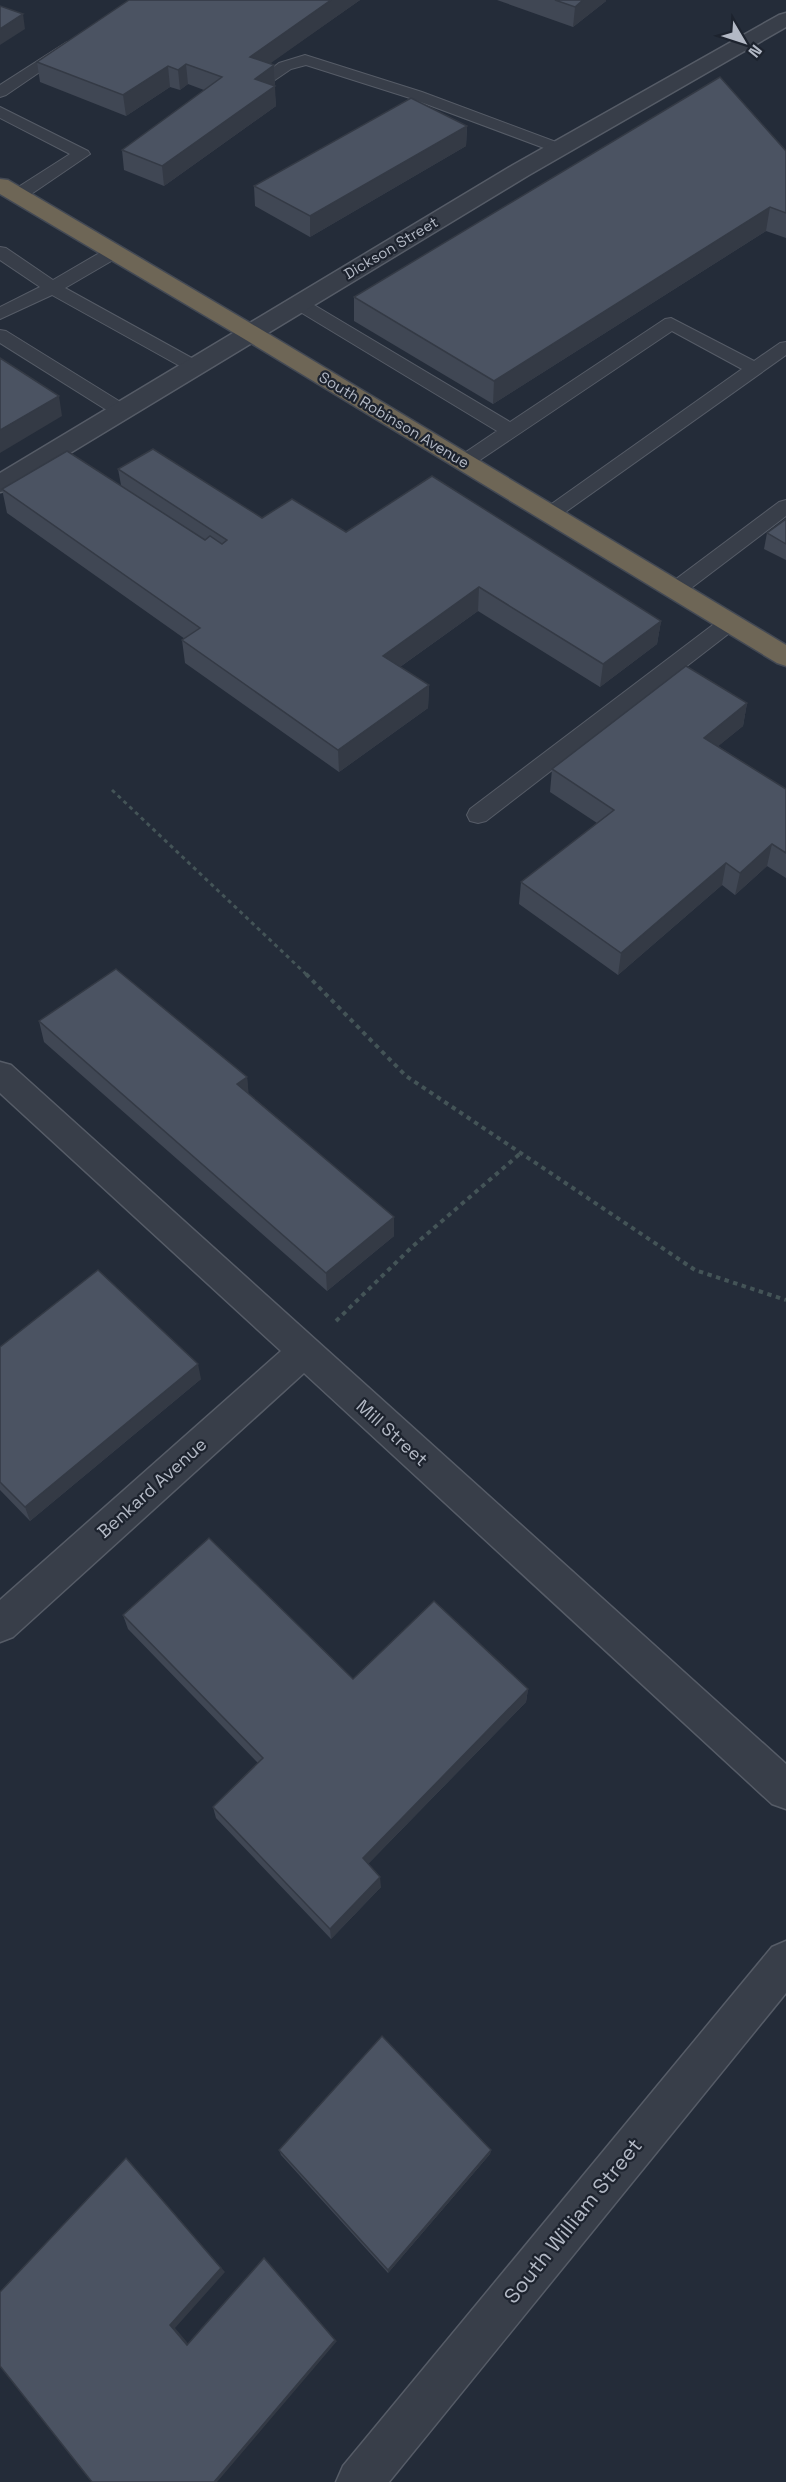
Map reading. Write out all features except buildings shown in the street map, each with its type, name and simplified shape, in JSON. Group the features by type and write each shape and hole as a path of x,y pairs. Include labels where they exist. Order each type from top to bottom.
{"highway":[{"name":"South Robinson Avenue","path":"9,190 249,332 786,657"}],"street":[{"name":"Dickson Street","path":"0,484 558,148 786,19"},
{"name":"Mill Street","path":"0,1074 303,1353 786,1790"},
{"name":"Benkard Avenue","path":"0,1624 303,1353"},
{"name":"South William Street","path":"359,2482 786,1961"}],"lane":[{"path":"0,92 80,38"},
{"path":"263,81 285,66 305,60 416,95 558,148"},
{"path":"0,112 82,154 9,190"},
{"path":"0,252 52,288 193,366"},
{"path":"0,314 52,288 114,252"},
{"path":"298,303 511,431"},
{"path":"464,462 671,323 755,369"},
{"path":"0,335 120,410"},
{"path":"550,514 786,347"},
{"path":"675,590 786,506"},
{"path":"478,815 729,622"}],"path":[{"path":"112,790 319,987 406,1076 695,1270 786,1300"},
{"path":"303,1353 413,1246 522,1152"}]}
